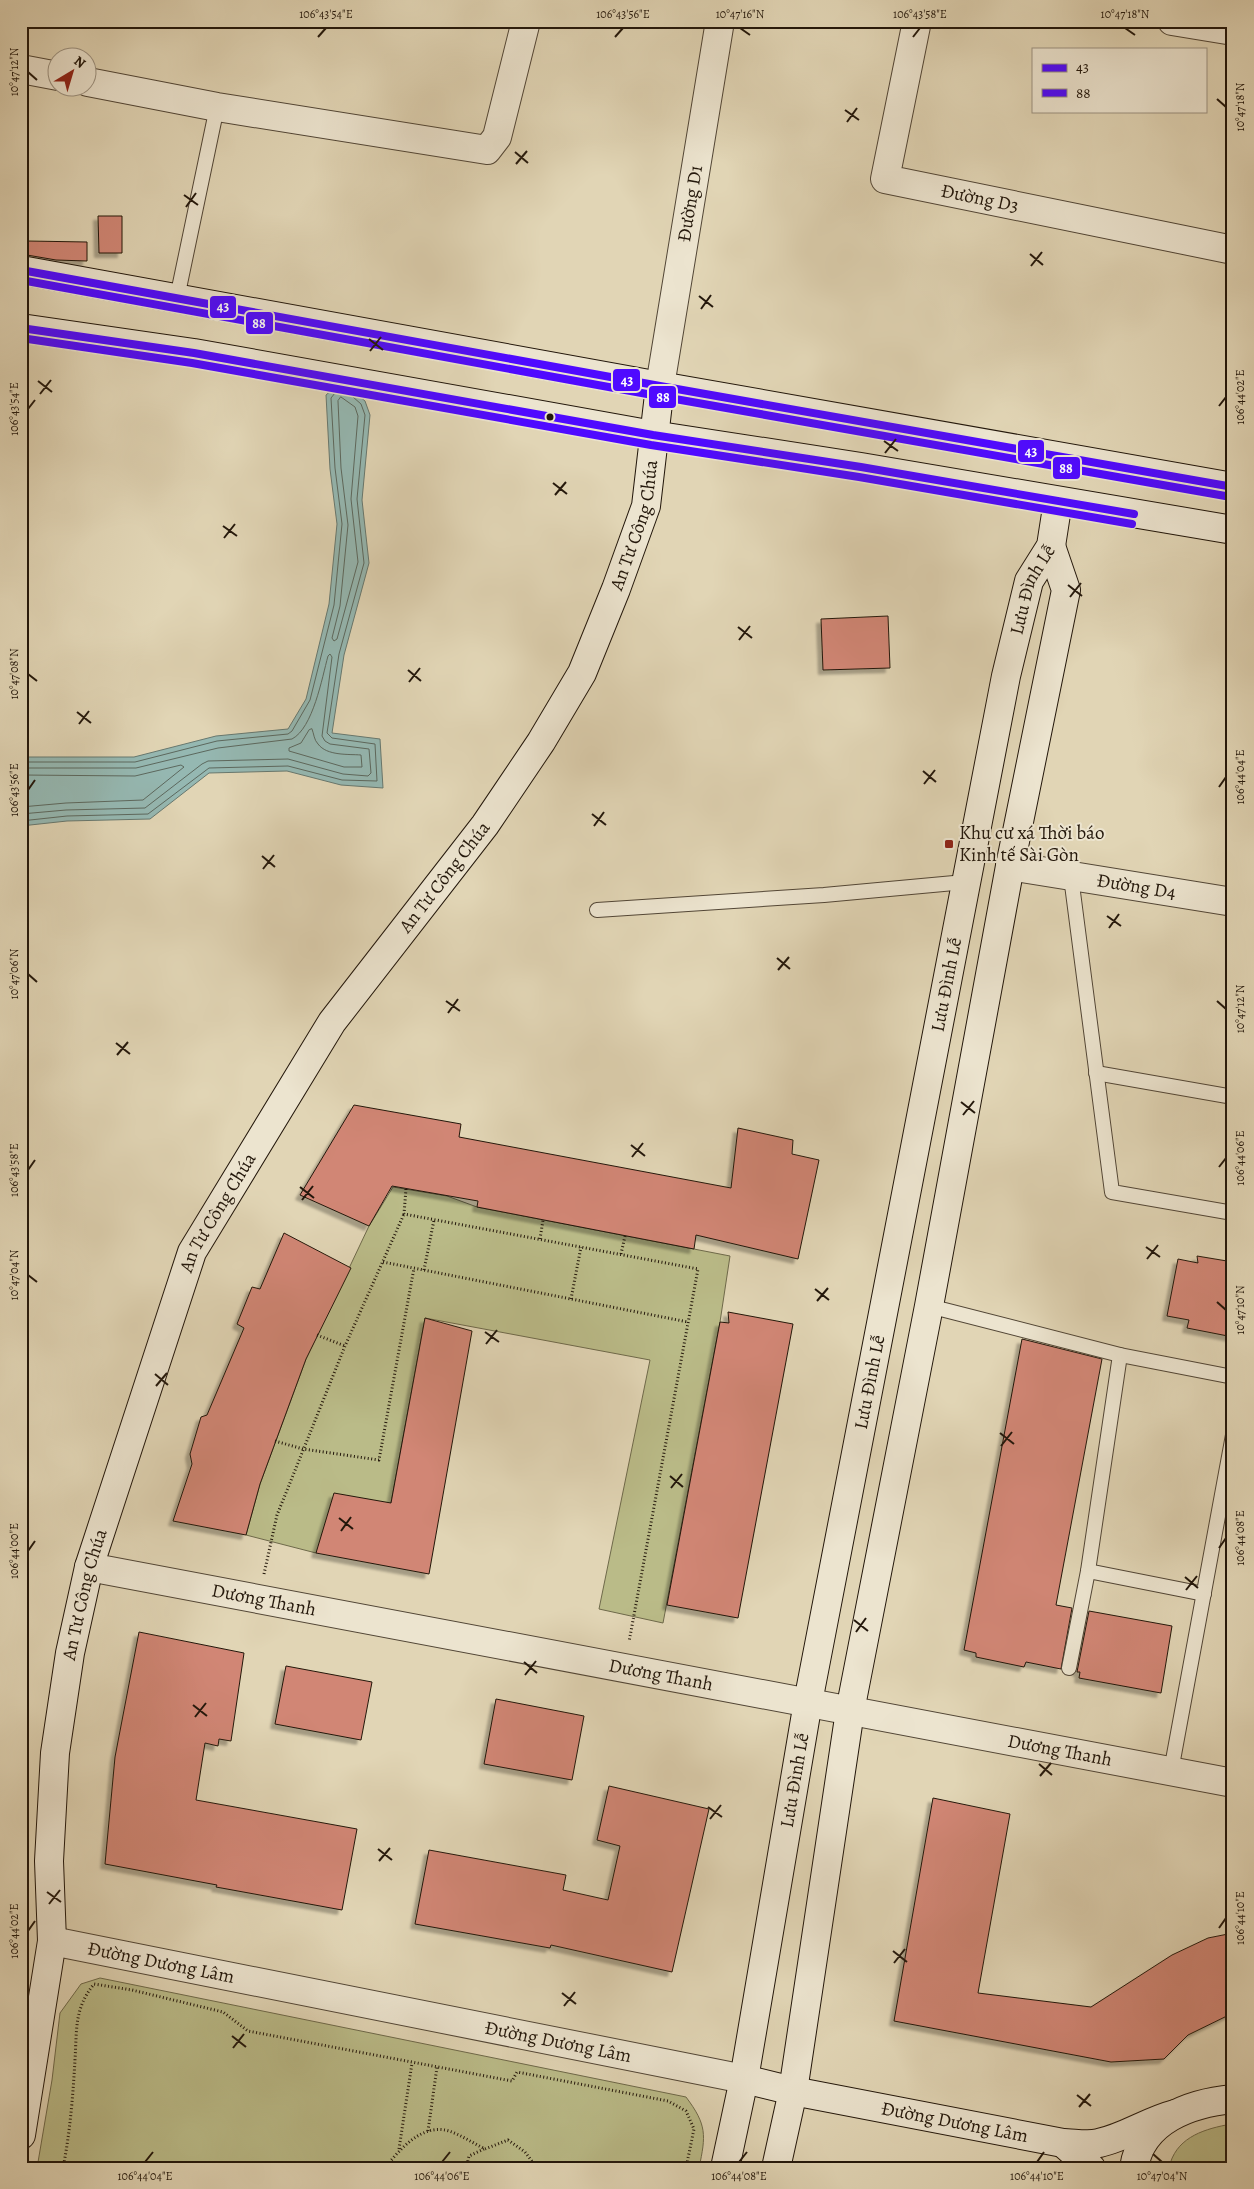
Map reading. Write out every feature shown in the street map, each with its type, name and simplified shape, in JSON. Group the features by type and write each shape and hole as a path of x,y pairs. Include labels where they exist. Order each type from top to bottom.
{"street":[{"path":"98,84 217,107 487,150 497,137 526,21"},
{"name":"Đường D1","path":"660,386 720,21"},
{"name":"Đường D3","path":"917,21 885,179 1233,250"},
{"path":"1172,21 1233,31"},
{"path":"21,70 48,74"},
{"path":"21,270 660,386 1233,486"},
{"path":"21,328 204,355 653,435 861,467 1233,530"},
{"name":"An Tư Công Chúa","path":"21,2135 52,1941 49,1861 55,1753 70,1653 89,1567 192,1252 332,1022 484,825 541,742 582,673 616,589 646,506 660,386"},
{"path":"1051,546 1058,501"},
{"name":"Lưu Đình Lễ","path":"776,2168 793,2091 850,1711 929,1306 1010,866 1066,590 1051,546"},
{"name":"Lưu Đình Lễ","path":"725,2168 744,2079 808,1702 1006,676 1029,582 1051,546"},
{"name":"Đường D4","path":"1010,866 1233,902"},
{"name":"Dương Thanh","path":"89,1567 1233,1783"},
{"name":"Đường Dương Lâm","path":"52,1941 744,2079 793,2091 1064,2143 1097,2144 1128,2134 1160,2118 1175,2114"},
{"path":"1134,2168 1141,2147 1157,2125 1175,2114 1228,2097"},
{"path":"1064,2143 1091,2168"}],"lane":[{"path":"177,298 217,107"},
{"path":"1071,877 1112,1192 1233,1213"},
{"path":"597,910 824,895 965,882"},
{"path":"1096,1073 1233,1097"},
{"path":"929,1306 1120,1355 1233,1377"},
{"path":"1069,1668 1088,1571 1120,1355"},
{"path":"1171,1771 1233,1435"},
{"path":"1088,1571 1204,1594"}],"path":[{"path":"258,1600 277,1515 345,1346 404,1214 406,1189"},
{"path":"404,1214 698,1269 624,1668"},
{"path":"424,1270 434,1220"},
{"path":"540,1239 543,1220"},
{"path":"621,1254 625,1236"},
{"path":"571,1299 581,1247"},
{"path":"383,1262 688,1322"},
{"path":"276,1441 303,1449 379,1460 414,1268"},
{"path":"318,1335 345,1346"},
{"path":"63,2168 75,2060 75,2026 83,1998 94,1984 132,1990 223,2012 248,2031 512,2081 517,2072 668,2101 686,2111 694,2129 686,2168"},
{"path":"399,2150 412,2063"},
{"path":"428,2132 437,2067"},
{"path":"385,2168 399,2150 419,2135 428,2132 448,2131 485,2149"},
{"path":"466,2168 469,2156 508,2140 525,2152 536,2168"}],"green space":[{"path":"393,1187 447,1196 477,1207 730,1256 720,1322 663,1623 599,1609 650,1360 425,1318 391,1503 316,1553 246,1535 260,1484 306,1359 369,1226"},
{"path":"100,1978 686,2097 698,2115 703,2131 704,2138 699,2168 37,2168 52,2080 60,2013 81,1984"},
{"path":"1226,2125 1233,2125 1233,2168 1169,2168 1172,2158 1183,2143 1199,2133"}],"water":[{"path":"339,384 351,389 365,401 370,415 362,500 369,563 344,655 332,733 380,739 383,788 341,785 287,771 209,773 150,819 67,821 21,826 21,757 134,757 216,736 288,729 306,699 329,604 337,524 330,469 326,395"}],"building":[{"path":"98,216 122,216 122,253 99,253"},
{"path":"27,241 87,242 87,261 56,260 27,255"},
{"path":"888,616 890,668 823,670 821,619"},
{"path":"354,1105 461,1124 459,1137 731,1188 738,1128 793,1140 792,1154 819,1160 798,1259 696,1235 694,1249 477,1207 478,1201 392,1186 369,1226 300,1195"},
{"path":"284,1233 351,1268 306,1359 260,1484 246,1535 173,1521 192,1464 190,1454 201,1417 207,1415 244,1328 237,1324 252,1287 260,1289"},
{"path":"1197,1256 1233,1262 1233,1337 1187,1328 1189,1320 1167,1316 1178,1259 1198,1263"},
{"path":"728,1312 793,1324 738,1618 667,1605 720,1322 729,1323"},
{"path":"425,1318 472,1331 429,1574 316,1553 334,1493 391,1503"},
{"path":"1022,1339 1102,1359 1056,1605 1072,1608 1061,1669 1026,1662 1024,1667 976,1657 976,1653 964,1650"},
{"path":"1089,1611 1172,1626 1161,1693 1079,1678 1080,1672 1077,1672"},
{"path":"139,1632 244,1653 231,1741 219,1739 218,1746 205,1743 196,1800 357,1829 342,1910 105,1864 115,1757"},
{"path":"286,1666 372,1682 361,1740 275,1724"},
{"path":"496,1699 584,1716 572,1780 484,1764"},
{"path":"609,1786 709,1809 672,1972 551,1945 550,1948 415,1924 429,1850 566,1875 563,1890 608,1900 620,1846 597,1840"},
{"path":"933,1798 1010,1814 978,1993 1091,2007 1172,1955 1208,1938 1233,1933 1233,2013 1188,2035 1164,2059 1111,2062 894,2021"}],"transit line":[{"name":"43","path":"21,270 660,386 1233,487"},
{"name":"88","path":"21,280 658,396 1231,497"},
{"name":"43","path":"21,328 194,353 653,435 861,467 1134,514"},
{"name":"88","path":"21,338 192,363 651,445 859,477 1132,524"}],"place":[{"name":"Khu cư xá Thời báo Kinh tế Sài Gòn","path":"949,844"}]}
